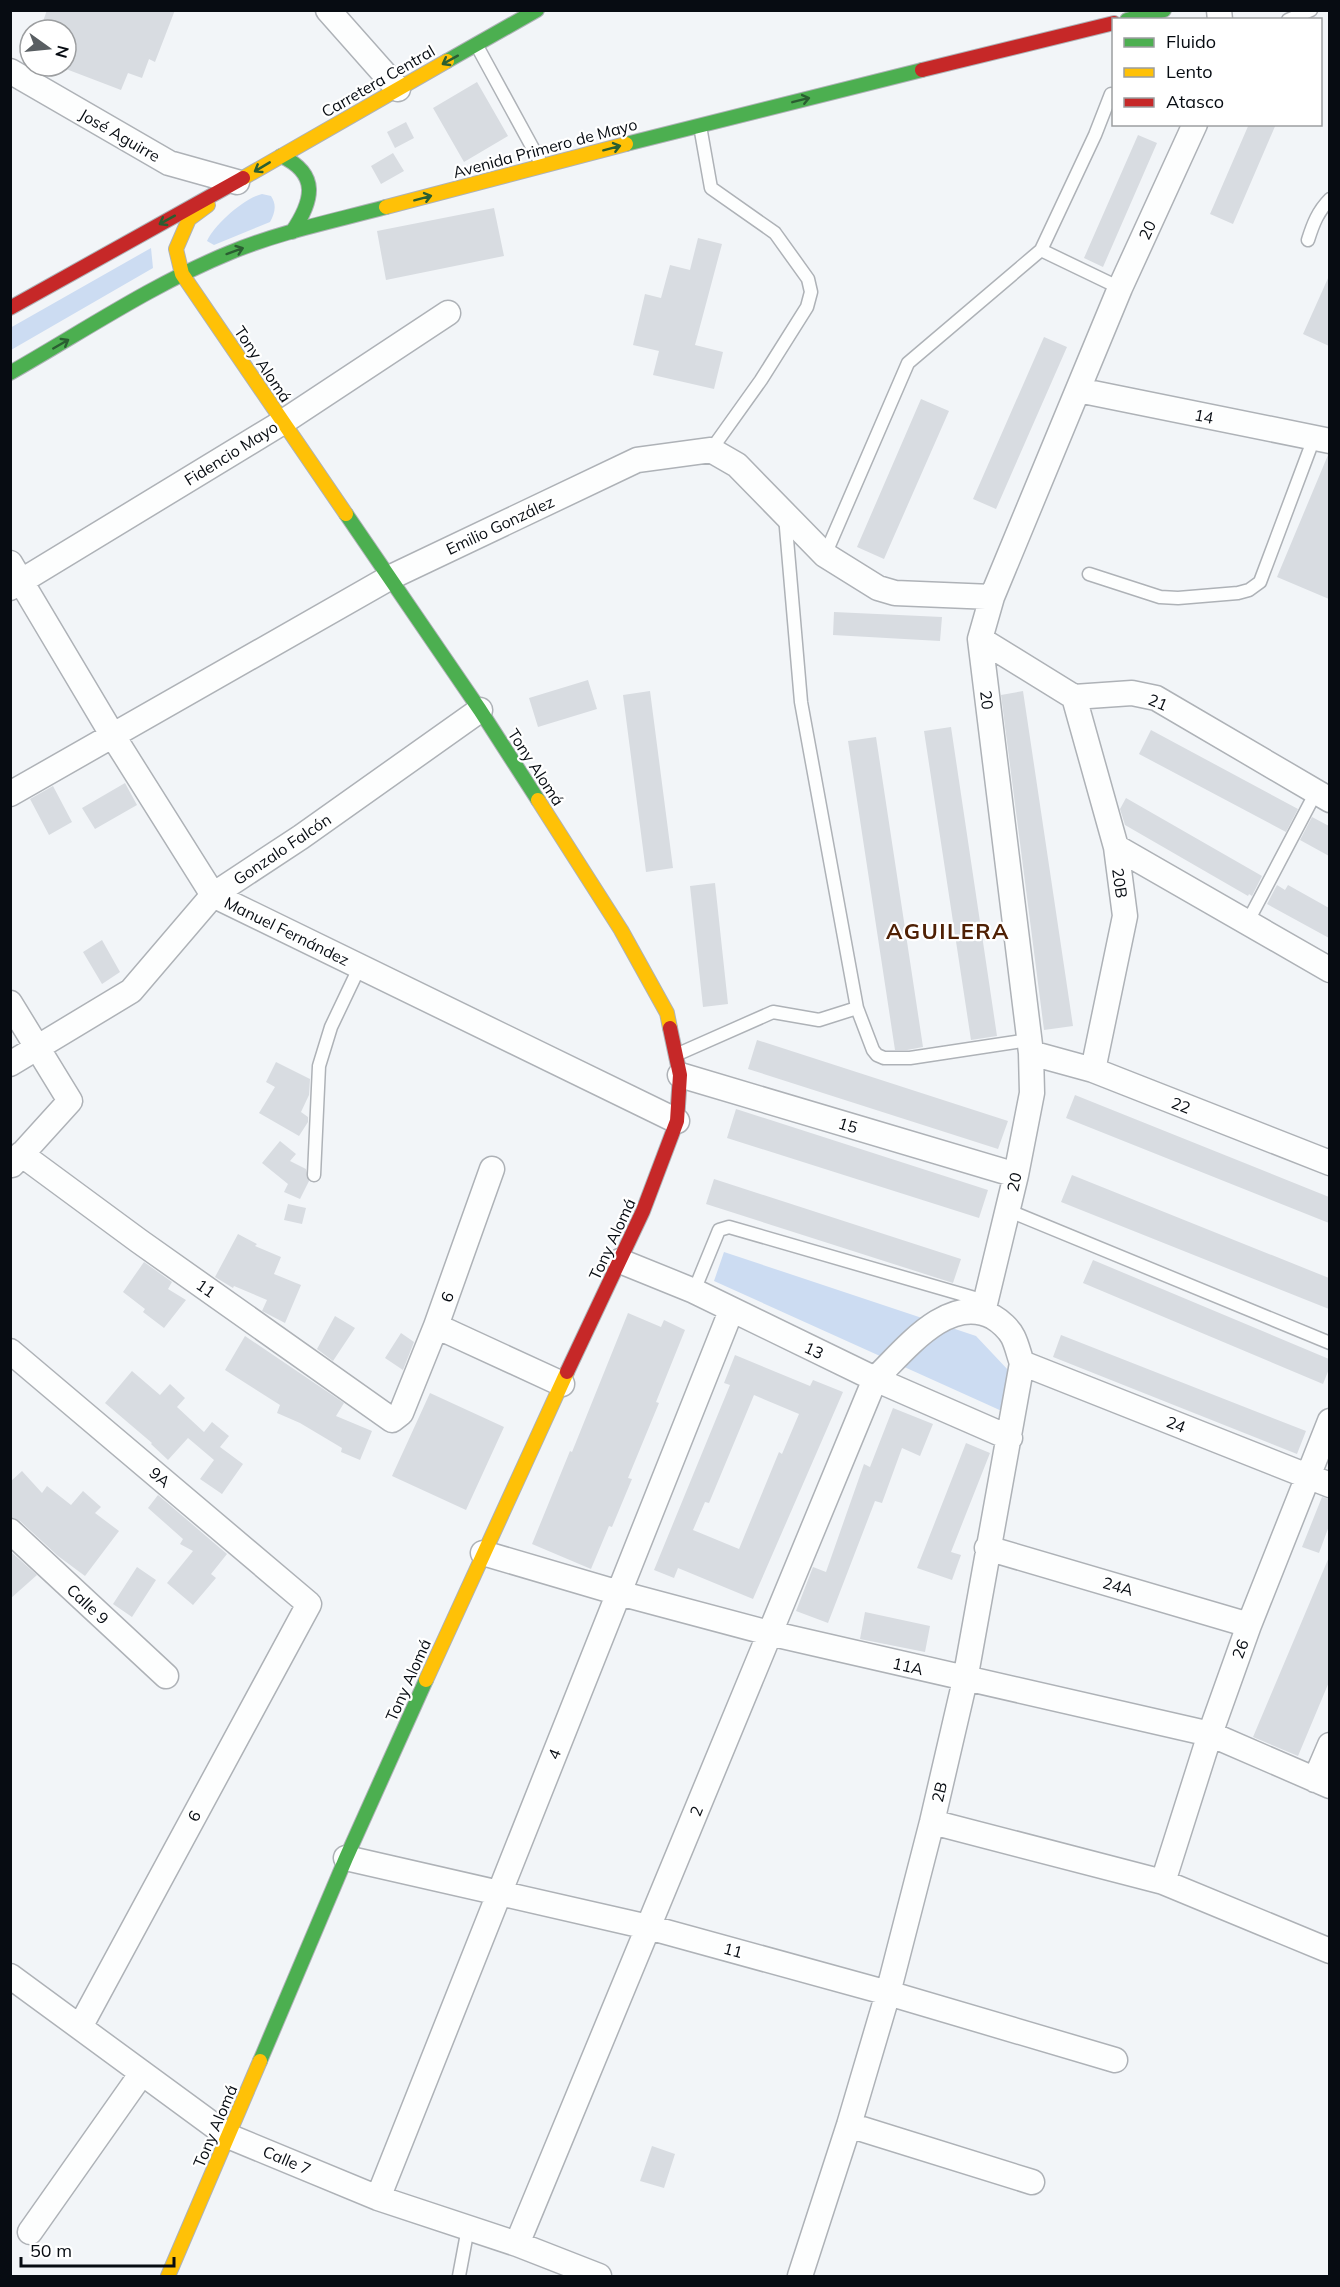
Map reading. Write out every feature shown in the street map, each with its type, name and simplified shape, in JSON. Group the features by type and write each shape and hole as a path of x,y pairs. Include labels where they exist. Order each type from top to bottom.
{"street":[{"path":"328,10 398,89"},
{"name":"Carretera Central","path":"237,182 537,10"},
{"path":"1134,18 1164,10"},
{"name":"Avenida Primero de Mayo","path":"10,374 182,274 231,252 292,232 700,124 1112,23"},
{"name":"José Aguirre","path":"10,71 169,163 237,182"},
{"name":"20","path":"984,1306 1016,1175 1032,1094 1030,1046 980,639 993,597 1120,288 1194,126"},
{"path":"281,156 299,166 308,180 308,198 303,217 292,232"},
{"path":"182,274 176,249 189,219 237,182"},
{"path":"10,308 237,182"},
{"name":"Tony Alomá","path":"168,2277 346,1858 483,1553 643,1211 677,1121 678,1065 667,1013 621,930 480,710 182,274"},
{"name":"Fidencio Mayo","path":"14,578 283,422 448,313"},
{"name":"14","path":"1078,390 1322,439"},
{"path":"711,450 737,465 825,555 878,588 895,593 993,597"},
{"name":"Emilio González","path":"10,794 389,578 637,460 711,450"},
{"name":"Manuel Fernández","path":"14,578 213,895 677,1121"},
{"path":"980,639 1074,698"},
{"name":"21","path":"1074,698 1132,693 1156,698 1322,796"},
{"name":"20B","path":"1074,698 1116,847 1125,916 1093,1070"},
{"name":"Gonzalo Falcón","path":"10,1064 131,991 213,895 301,837 480,710"},
{"path":"1116,847 1329,970"},
{"path":"10,1003 70,1101 16,1160"},
{"name":"22","path":"1030,1046 1329,1163"},
{"name":"15","path":"678,1065 1016,1175"},
{"name":"11","path":"16,1160 149,1248 392,1420"},
{"name":"6","path":"392,1420 401,1413 436,1326 492,1169"},
{"name":"13","path":"620,1261 694,1291 731,1311 875,1379 1010,1438"},
{"path":"875,1379 929,1326 945,1317 984,1306"},
{"name":"2B","path":"800,2277 849,2125 888,1993 932,1822 965,1680 1022,1363 1012,1335 984,1306"},
{"name":"4","path":"378,2198 731,1311"},
{"path":"436,1326 562,1384"},
{"name":"9A","path":"10,1351 309,1604"},
{"name":"24","path":"1022,1363 1319,1480"},
{"name":"2","path":"517,2244 875,1379"},
{"name":"26","path":"1163,1882 1210,1734 1249,1625 1319,1480 1329,1421"},
{"name":"Calle 9","path":"10,1531 166,1676"},
{"name":"24A","path":"987,1548 1249,1625"},
{"name":"11A","path":"483,1553 619,1593 769,1633 965,1680 1210,1734 1322,1783"},
{"name":"6","path":"80,2027 309,1604"},
{"path":"1322,1783 1329,1745"},
{"path":"932,1822 1163,1882 1329,1951"},
{"name":"11","path":"346,1858 648,1927 888,1993 1115,2060"},
{"name":"Calle 7","path":"10,1976 228,2136 378,2198 517,2244 599,2277"},
{"path":"30,2232 142,2073"},
{"path":"849,2125 1032,2182"}],"lane":[{"path":"1293,18 1311,10"},
{"path":"477,44 542,166"},
{"path":"825,555 908,363 1041,250 1095,135 1111,94"},
{"path":"700,124 711,188 775,234 808,279 811,292 807,307 761,380 711,450"},
{"path":"1308,240 1315,219 1329,199"},
{"path":"1041,250 1120,288"},
{"path":"1089,574 1160,597 1178,598 1249,590 1260,582 1322,439"},
{"path":"785,514 801,702 857,1008 873,1050 884,1058 910,1058 1030,1046"},
{"path":"1247,923 1322,796"},
{"path":"314,1175 319,1066 331,1027 360,966"},
{"path":"678,1065 772,1012 819,1020 857,1008"},
{"path":"1007,1210 1329,1342"},
{"path":"694,1291 720,1230 729,1227 984,1306"},
{"path":"459,2277 468,2228"}],"shaded area":[{"path":"262,194 271,196 275,206 270,222 214,245 207,241 216,227 230,213"},
{"path":"151,248 153,268 11,350 10,328"},
{"path":"724,1252 976,1336 1009,1371 1004,1412 714,1281"}],"building":[{"path":"47,10 175,10 155,62 149,59 142,78 128,73 121,90 78,74 78,18 44,18"},
{"path":"477,82 508,136 464,162 433,108"},
{"path":"406,122 414,138 395,148 387,132"},
{"path":"1248,126 1275,126 1233,224 1210,214"},
{"path":"1138,135 1157,143 1103,267 1084,258"},
{"path":"393,153 404,171 381,184 371,166"},
{"path":"494,208 504,256 386,280 377,231"},
{"path":"698,238 722,244 695,345 723,352 714,389 653,375 659,351 633,345 645,294 661,298 670,265 690,270"},
{"path":"1329,276 1329,346 1303,334"},
{"path":"1044,337 1067,347 996,509 973,499"},
{"path":"921,399 949,411 884,559 857,547"},
{"path":"1329,455 1329,599 1277,577"},
{"path":"834,612 942,617 940,641 833,635"},
{"path":"588,680 597,709 538,727 529,698"},
{"path":"650,691 673,868 646,872 623,695"},
{"path":"1023,691 1073,1026 1044,1030 1001,695"},
{"path":"951,727 997,1036 971,1040 924,731"},
{"path":"1151,730 1298,809 1286,832 1139,754"},
{"path":"876,737 923,1047 907,1050 895,1050 848,741"},
{"path":"125,783 137,805 95,829 82,808"},
{"path":"53,786 72,822 49,835 30,799"},
{"path":"1126,798 1262,876 1252,896 1249,894 1248,896 1125,825 1120,809"},
{"path":"1312,817 1329,826 1329,856 1300,840"},
{"path":"715,883 728,1004 703,1007 690,886"},
{"path":"1277,885 1285,890 1288,885 1329,908 1329,938 1267,904"},
{"path":"102,940 120,972 102,984 83,952"},
{"path":"757,1040 1008,1121 998,1149 748,1069"},
{"path":"276,1062 310,1079 309,1095 301,1112 308,1117 308,1122 299,1136 259,1113 275,1087 266,1082"},
{"path":"1075,1095 1329,1197 1329,1223 1066,1118"},
{"path":"736,1109 988,1190 979,1218 727,1138"},
{"path":"280,1141 296,1154 290,1161 306,1169 309,1181 300,1199 284,1192 288,1184 262,1163"},
{"path":"1072,1175 1329,1278 1329,1309 1061,1202"},
{"path":"714,1179 961,1259 953,1283 706,1204"},
{"path":"288,1204 306,1208 302,1224 284,1220"},
{"path":"238,1234 257,1244 255,1246 281,1257 274,1274 301,1285 285,1323 262,1311 267,1300 234,1286 233,1288 215,1277"},
{"path":"1093,1260 1329,1359 1329,1369 1323,1384 1083,1283"},
{"path":"144,1262 172,1282 168,1289 186,1300 164,1328 143,1312 145,1309 123,1292"},
{"path":"628,1313 661,1327 664,1320 685,1330 656,1402 659,1403 628,1478 632,1479 591,1569 532,1544"},
{"path":"335,1316 355,1328 333,1361 317,1349"},
{"path":"401,1333 414,1342 403,1370 385,1358"},
{"path":"1061,1335 1306,1431 1297,1454 1053,1357"},
{"path":"245,1336 344,1403 336,1416 372,1431 360,1460 341,1452 342,1448 300,1423 277,1413 280,1405 225,1370"},
{"path":"735,1355 810,1386 813,1380 843,1392 753,1599 678,1568 674,1578 654,1570 730,1385 724,1383","holes":["754,1395 799,1414 782,1454 779,1452 739,1549 693,1530 705,1502 709,1503"]},
{"path":"132,1371 160,1395 170,1384 185,1398 177,1407 204,1432 212,1422 229,1436 220,1447 243,1464 222,1494 200,1479 214,1460 188,1438 168,1460 152,1443 105,1403"},
{"path":"430,1393 504,1427 466,1510 392,1476"},
{"path":"893,1408 933,1424 920,1456 902,1448 882,1503 875,1501 828,1623 796,1611 813,1567 826,1572 864,1464 870,1467"},
{"path":"966,1443 990,1453 951,1552 961,1555 952,1580 917,1568"},
{"path":"22,1471 42,1493 47,1486 71,1505 83,1491 101,1507 95,1513 119,1531 85,1576 58,1556 20,1521 10,1517 10,1482"},
{"path":"158,1495 227,1554 211,1574 216,1578 193,1605 167,1583 193,1551 180,1544 183,1539 148,1508"},
{"path":"1322,1497 1329,1499 1329,1526 1319,1553 1302,1547"},
{"path":"10,1551 37,1575 10,1599"},
{"path":"1329,1557 1329,1682 1298,1756 1253,1737"},
{"path":"137,1567 156,1580 132,1617 113,1604"},
{"path":"865,1612 930,1626 925,1652 860,1639"},
{"path":"652,2146 675,2154 664,2188 640,2181"}],"traffic: fast":[{"path":"447,61 537,10"},
{"path":"1134,18 1164,10"},
{"path":"626,144 922,70"},
{"path":"281,156 294,163 302,171 309,189 305,210 292,232"},
{"path":"10,373 145,294 201,265 267,239 386,207"},
{"path":"346,514 480,710 538,800"},
{"path":"260,2061 346,1858 426,1680"}],"traffic: slow":[{"path":"243,178 447,61"},
{"path":"386,207 626,144"},
{"path":"182,274 176,249 189,219 208,205"},
{"path":"182,274 346,514"},
{"path":"538,800 621,930 667,1013 670,1028"},
{"path":"426,1680 567,1372"},
{"path":"168,2276 260,2061"}],"traffic: jam":[{"path":"922,70 1112,23"},
{"path":"10,308 243,178"},
{"path":"567,1372 643,1211 677,1121 680,1075 670,1028"}],"district":[{"name":"AGUILERA","path":"948,931"}]}
